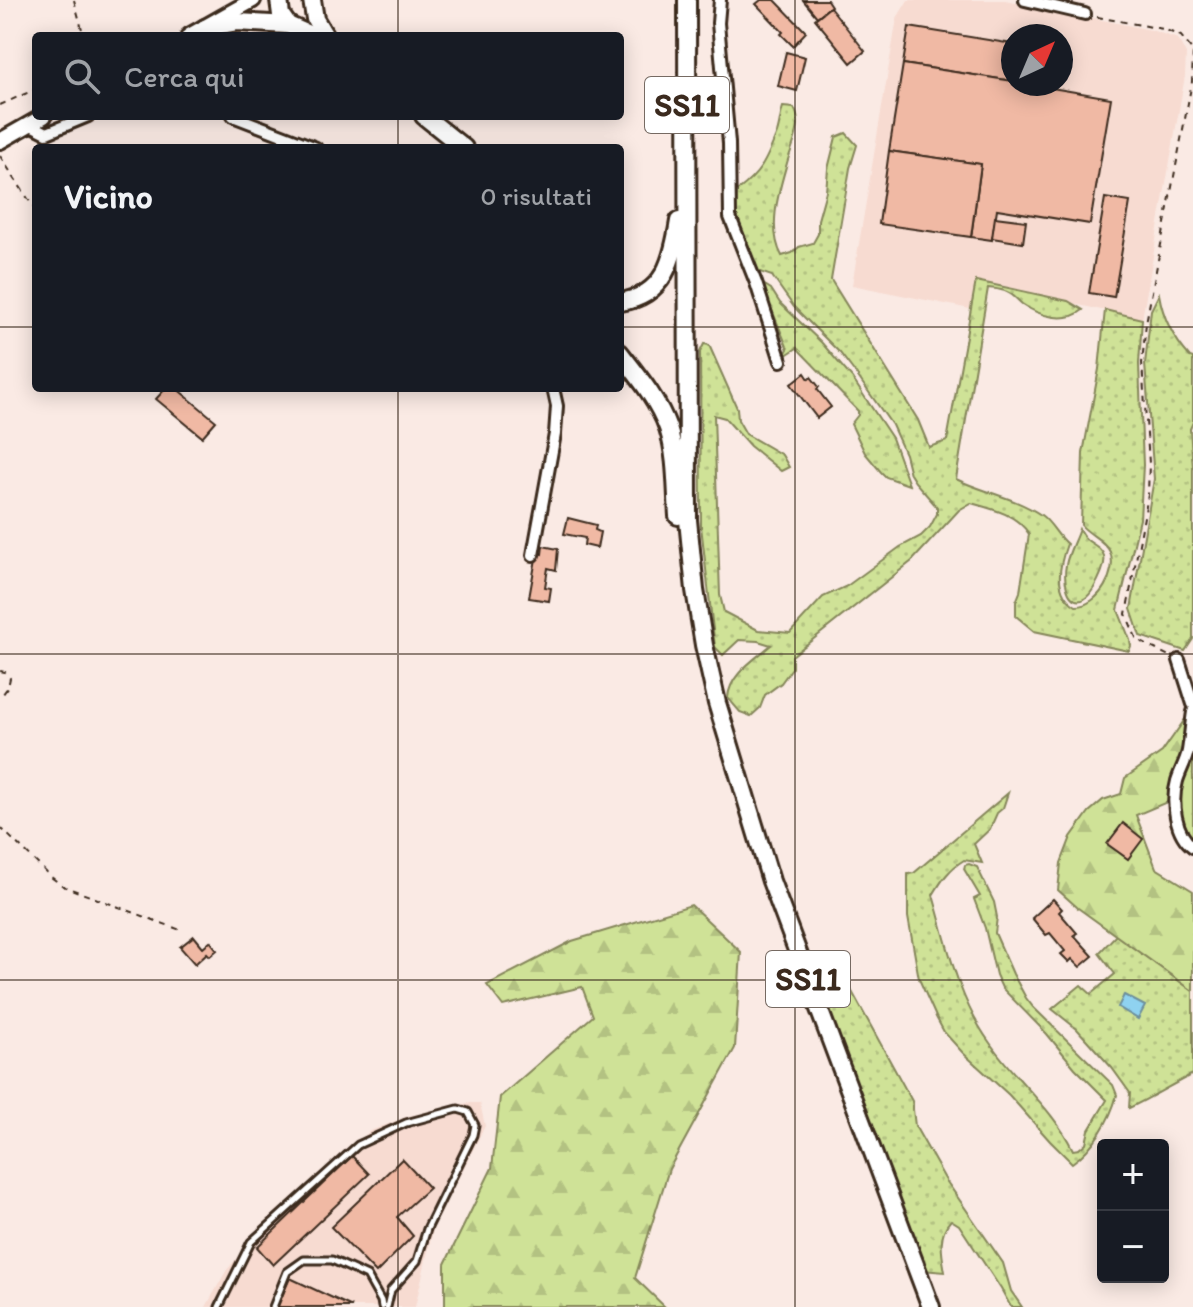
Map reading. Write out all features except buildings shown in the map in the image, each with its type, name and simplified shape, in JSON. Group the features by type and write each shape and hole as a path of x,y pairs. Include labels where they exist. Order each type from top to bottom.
{"highway":[{"path":"279,0 281,15 288,25"},
{"name":"SS11","path":"687,0 688,520 704,645 717,703 771,881 931,1307"},
{"path":"687,42 696,0"},
{"path":"311,1 315,19 323,32"},
{"path":"197,32 238,22 288,25 304,32"},
{"path":"429,120 459,144"},
{"path":"624,301 641,296 656,286 669,268 687,168"},
{"path":"624,358 650,392 667,427 673,451 684,588 704,645"}],"main road":[{"path":"197,32 253,0"},
{"path":"0,141 36,120"}],"street":[{"path":"720,0 718,23 729,143 730,217 756,283 781,361"},
{"path":"1025,0 1085,14"},
{"path":"29,124 47,133 78,120"},
{"path":"243,120 306,144"},
{"path":"533,555 555,434 557,406 554,392"},
{"path":"1179,660 1193,704"},
{"path":"1193,712 1187,753 1176,783 1175,798 1178,825 1193,847"}],"lane":[{"path":"219,1307 251,1242 358,1145 406,1123 458,1109 468,1112 475,1125 473,1135 427,1229 417,1261 391,1290 384,1307"},
{"path":"273,1307 287,1272 304,1260 332,1260 367,1276 384,1307"}],"path":[{"path":"74,0 83,32"},
{"path":"1085,14 1163,29 1181,36 1193,51 1192,82 1146,323 1142,363 1149,463 1148,495 1126,614 1137,640 1179,660"},
{"path":"0,105 32,91"},
{"path":"0,156 32,205"},
{"path":"0,671 10,678 0,698"},
{"path":"0,827 63,886 183,931"}],"shaded area":[{"path":"908,0 1005,0 1151,30 1178,39 1186,54 1185,76 1142,319 976,282 970,309 852,285 897,18"},
{"path":"480,1103 485,1126 434,1226 415,1307 206,1307 226,1271 277,1211 370,1131 409,1116"}],"green space":[{"path":"783,107 794,108 798,121 776,210 775,234 782,256 813,243 818,234 818,220 836,137 846,133 857,145 850,168 831,280 918,420 929,447 947,441 976,281 1068,301 1083,310 1069,317 1052,317 1029,308 1007,292 988,288 956,479 1021,504 1048,522 1067,544 1060,570 1061,586 1076,606 1099,594 1109,577 1112,560 1108,548 1081,525 1083,453 1099,369 1105,310 1142,319 1139,364 1143,465 1140,519 1118,610 1130,640 1129,651 1034,631 1016,616 1029,534 1011,517 971,503 959,510 912,561 792,656 792,668 781,683 765,695 760,708 751,716 740,712 728,698 738,675 771,645 739,640 723,655 715,647 701,526 700,352 704,344 709,345 746,434 782,455 789,467 781,471 750,446 725,418 714,415 720,595 724,612 758,630 790,633 823,597 847,586 900,547 921,536 937,514 937,507 910,474 892,425 856,374 840,353 794,307 772,276 754,270 735,219 737,191 766,159"},
{"path":"763,284 852,378 892,438 909,485 886,477 865,453 851,424 858,411 797,348 783,357 788,349"},
{"path":"1159,294 1170,328 1193,358 1193,422 1190,429 1193,468 1193,639 1185,651 1140,636 1131,609 1154,479 1145,364 1151,310"},
{"path":"1079,529 1086,539 1101,550 1104,561 1101,574 1090,593 1082,600 1076,600 1067,588 1065,570"},
{"path":"1193,708 1193,840 1183,819 1181,796 1136,815 1156,868 1193,891 1193,991 1078,908 1058,890 1061,863 1071,837 1089,812 1103,800 1121,794 1125,778 1162,752"},
{"path":"1008,793 990,829 974,844 982,863 964,860 946,875 933,895 955,972 979,1026 1000,1056 1045,1107 1073,1150 1086,1143 1089,1130 1107,1100 1002,988 974,899 980,896 964,869 965,865 977,867 994,902 997,917 995,933 1026,998 1113,1085 1117,1095 1105,1124 1087,1150 1072,1163 1009,1095 944,1032 919,979 908,917 908,874 914,873"},
{"path":"691,905 741,952 735,1048 669,1169 635,1278 665,1307 445,1307 445,1264 492,1168 500,1097 593,1016 582,987 503,1006 487,985 572,941"},
{"path":"1116,935 1193,991 1193,1074 1129,1108 1130,1093 1112,1068 1077,1029 1052,1009 1081,985 1091,994 1115,974 1099,953"},
{"path":"844,977 912,1101 915,1126 945,1179 1003,1263 1011,1291 1022,1307 1011,1307 959,1225 951,1220 942,1238 945,1272 922,1270 818,992"}],"water":[{"path":"1124,995 1145,1006 1138,1019 1118,1007"}]}
